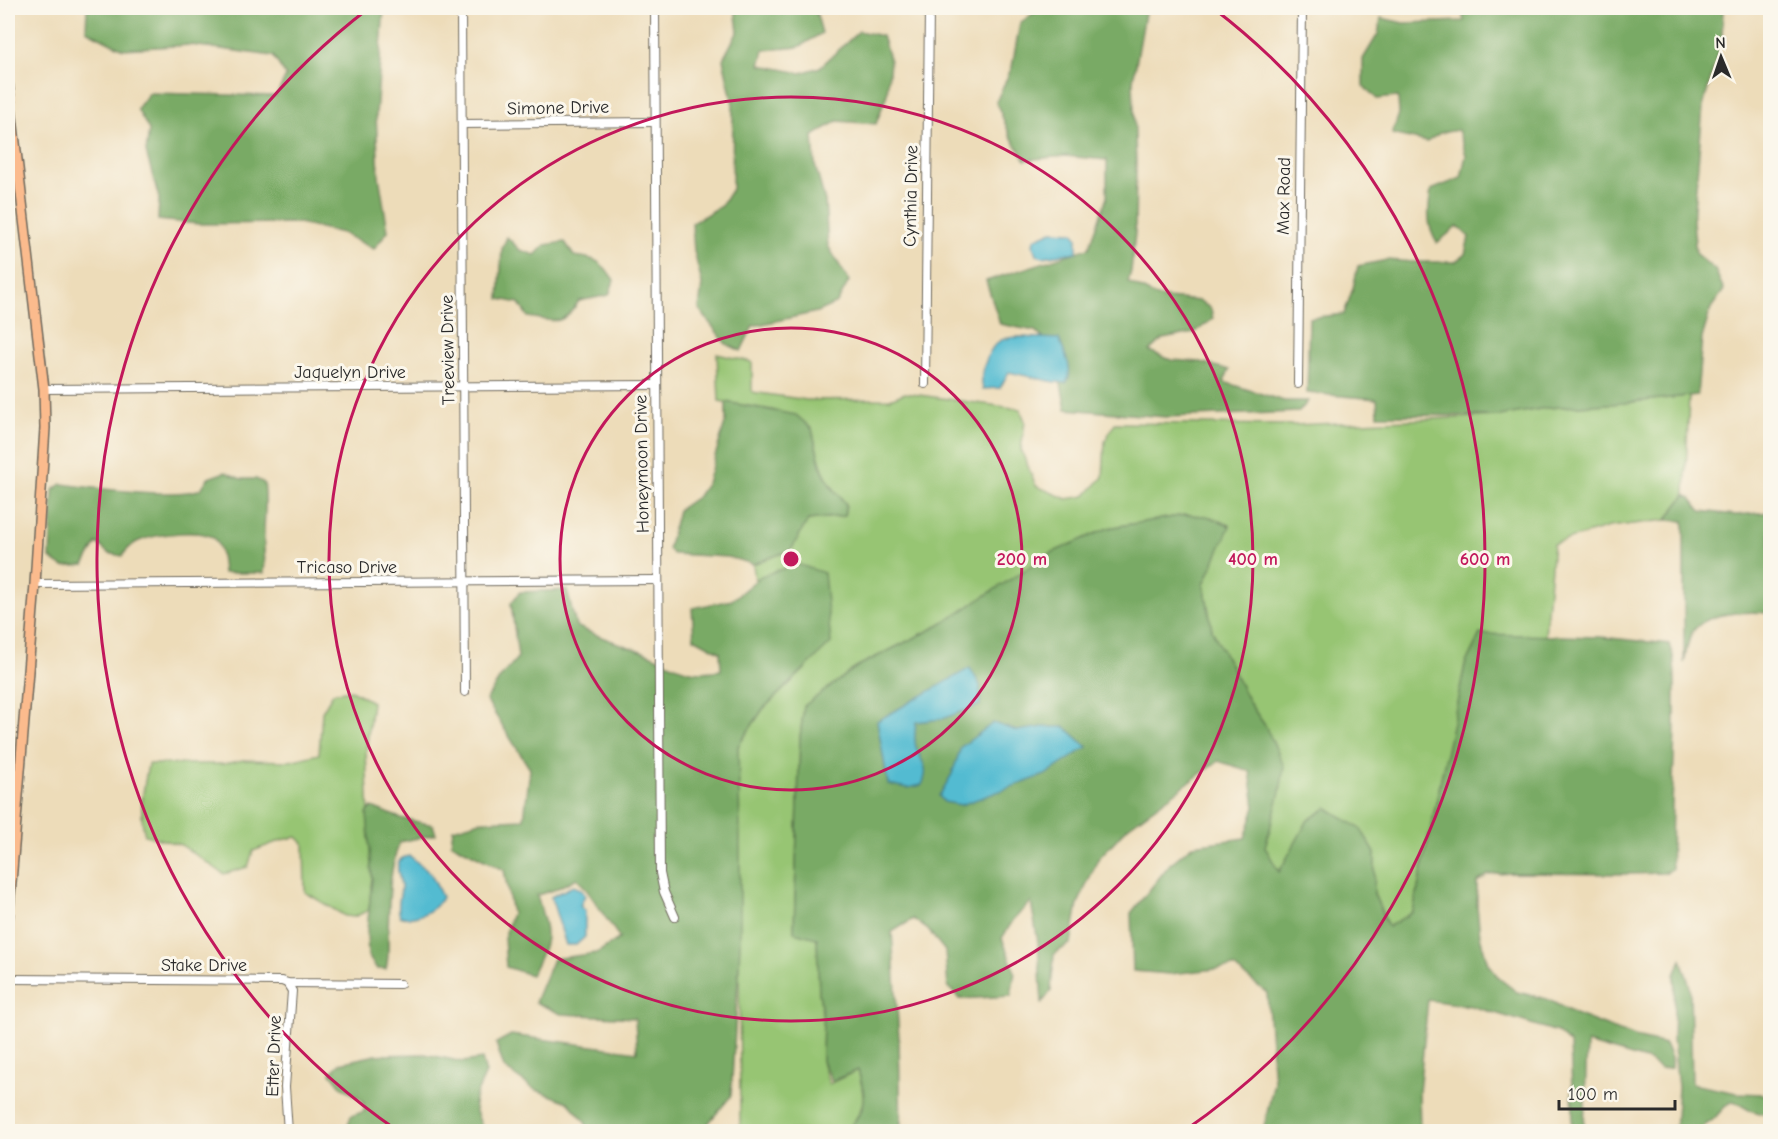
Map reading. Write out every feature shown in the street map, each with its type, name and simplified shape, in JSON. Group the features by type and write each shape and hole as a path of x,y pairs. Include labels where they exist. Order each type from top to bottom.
{"main road":[{"path":"8,83 44,389 45,428 36,584 8,920"}],"street":[{"name":"Treeview Drive","path":"461,8 465,692"},
{"name":"Honeymoon Drive","path":"655,8 660,873 664,892 675,917"},
{"name":"Cynthia Drive","path":"925,384 929,8"},
{"name":"Max Road","path":"1298,384 1302,8"},
{"name":"Simone Drive","path":"462,124 655,122"},
{"name":"Jaquelyn Drive","path":"44,389 656,385"},
{"name":"Tricaso Drive","path":"36,584 658,580"},
{"name":"Stake Drive","path":"8,979 400,984"},
{"name":"Etter Drive","path":"287,983 292,991 285,1087 288,1131"}],"green space":[{"path":"87,8 384,8 376,115 379,176 388,231 374,249 342,233 299,223 199,224 158,220 159,198 146,152 149,130 137,109 149,93 276,96 286,76 273,56 191,45 123,49 86,30"},
{"path":"735,8 815,8 822,33 799,47 764,50 760,65 801,73 820,67 859,31 882,36 890,61 887,94 876,124 837,121 813,136 815,165 825,201 828,246 849,281 837,303 817,312 753,326 741,351 726,344 699,309 702,284 694,251 692,223 721,206 732,189 733,104 723,59 738,31"},
{"path":"1041,8 1146,8 1133,81 1136,163 1135,233 1128,282 1157,297 1200,301 1211,309 1213,319 1194,333 1163,339 1149,351 1171,360 1201,362 1229,370 1224,382 1284,401 1308,401 1299,412 1166,417 1066,409 1054,348 1035,331 1000,324 986,281 1089,248 1107,197 1107,160 1065,156 1025,160 1010,135 996,102 1012,67 1020,23"},
{"path":"1461,8 1723,8 1722,37 1703,107 1693,221 1696,254 1715,270 1724,290 1711,308 1702,338 1697,395 1546,408 1500,416 1378,415 1377,399 1307,393 1309,318 1344,314 1358,266 1387,260 1455,262 1465,254 1469,237 1458,226 1437,243 1433,237 1429,217 1431,190 1461,178 1466,155 1458,130 1440,133 1427,142 1392,134 1399,114 1398,97 1377,99 1363,86 1363,59 1378,34 1381,18 1404,23 1464,21"},
{"path":"507,237 520,250 535,255 545,245 565,242 574,256 593,259 605,269 614,280 609,295 579,301 563,319 552,321 528,317 519,303 499,299 502,249"},
{"path":"717,354 752,362 752,392 807,400 890,399 905,393 1020,409 1025,421 1021,450 1036,486 1067,499 1085,496 1103,477 1105,441 1115,423 1294,425 1499,416 1546,408 1689,396 1685,495 1666,520 1609,527 1553,544 1545,636 1480,635 1465,665 1413,912 1388,927 1374,894 1375,853 1308,820 1279,873 1265,847 1266,727 1250,704 1212,630 1204,584 1230,525 1207,516 1185,515 1108,528 940,625 858,666 804,707 800,737 794,932 817,938 819,992 823,1019 822,1061 829,1084 858,1070 863,1096 861,1109 846,1131 740,1131 738,746 763,709 805,669 764,575 755,581 753,564 791,550 808,520 844,516 846,504 823,469 812,429 773,410 719,401"},
{"path":"726,402 796,415 812,429 820,464 830,485 846,504 844,516 808,520 791,550 753,564 728,557 673,554 668,549 678,510 698,496 707,483 726,420"},
{"path":"225,472 241,479 256,479 264,483 264,573 223,573 221,552 216,541 210,536 191,533 167,534 139,541 131,545 122,556 108,553 97,543 84,565 63,567 50,558 53,490 62,484 133,492 189,492 201,489 208,478"},
{"path":"1685,495 1691,498 1701,511 1736,515 1770,512 1770,613 1726,614 1705,621 1691,635 1684,663 1684,521 1666,520"},
{"path":"1185,515 1207,516 1230,526 1204,584 1212,630 1250,704 1266,727 1284,766 1280,792 1265,847 1279,872 1308,820 1327,808 1361,829 1375,853 1374,894 1388,927 1413,912 1465,665 1480,634 1600,637 1670,644 1675,681 1672,869 1664,873 1488,875 1477,882 1477,906 1480,936 1488,964 1500,979 1517,992 1547,999 1575,1014 1635,1037 1665,1044 1671,1058 1671,1068 1660,1069 1649,1061 1587,1043 1584,1131 1571,1131 1573,1112 1570,1044 1557,1032 1471,1006 1428,1000 1419,1092 1420,1131 1263,1131 1274,1082 1267,993 1234,967 1170,974 1133,971 1131,913 1170,864 1193,845 1245,838 1255,807 1250,771 1218,761 1128,827 1098,859 1078,904 1071,943 1054,954 1051,991 1042,1003 1038,942 1031,902 1014,919 1002,938 1015,972 1011,996 960,999 948,987 945,951 928,930 913,919 892,932 899,1038 901,1131 846,1131 858,1116 864,1103 861,1081 858,1070 832,1081 822,1061 823,1019 819,992 817,938 794,932 800,737 804,706 858,666 940,625 1051,553 1108,528"},
{"path":"797,564 824,573 831,643 763,709 738,746 740,946 731,1096 702,1131 589,1131 584,1120 568,1102 534,1089 504,1068 496,1043 511,1035 637,1052 635,1018 561,1014 535,1002 553,959 597,953 620,938 577,878 554,890 537,895 546,936 542,952 531,975 506,967 504,938 512,913 504,870 451,843 453,829 480,821 524,819 530,769 486,700 500,678 518,657 511,603 520,592 567,590 576,626 679,668 708,672 721,670 720,652 694,638 692,608 732,600 761,576"},
{"path":"351,690 372,702 366,753 372,878 369,910 354,917 345,916 305,892 304,844 297,837 253,851 248,867 224,874 181,845 145,835 142,808 148,764 224,764 243,760 290,761 319,754 322,712 333,693"},
{"path":"372,807 400,818 433,825 436,834 400,842 391,876 386,969 377,969 368,956 367,931 372,878 367,813"},
{"path":"1681,959 1690,987 1692,1084 1737,1093 1763,1094 1770,1097 1770,1116 1749,1110 1734,1101 1705,1125 1702,1131 1675,1131 1678,1087 1673,1038 1675,975"},
{"path":"425,1054 463,1062 482,1059 486,1073 474,1102 484,1131 346,1131 351,1116 365,1111 363,1101 340,1085 331,1073 340,1063 376,1055"}],"water":[{"path":"1052,231 1073,232 1077,237 1077,252 1042,257 1036,254 1033,246 1034,239"},
{"path":"1021,337 1059,339 1069,367 1066,383 1009,372 1000,388 983,389 983,371 993,347 1002,340"},
{"path":"970,668 980,685 980,705 942,719 916,722 915,744 925,770 922,785 908,788 888,784 877,721"},
{"path":"993,723 1017,731 1043,727 1065,727 1087,747 1045,775 961,805 944,802 939,796 952,774 961,747"},
{"path":"410,856 431,874 442,897 435,907 424,914 405,917 400,916 399,912 401,887 398,863 404,857"},
{"path":"573,886 581,889 585,895 580,906 585,910 585,937 576,945 566,945 551,897"}]}
